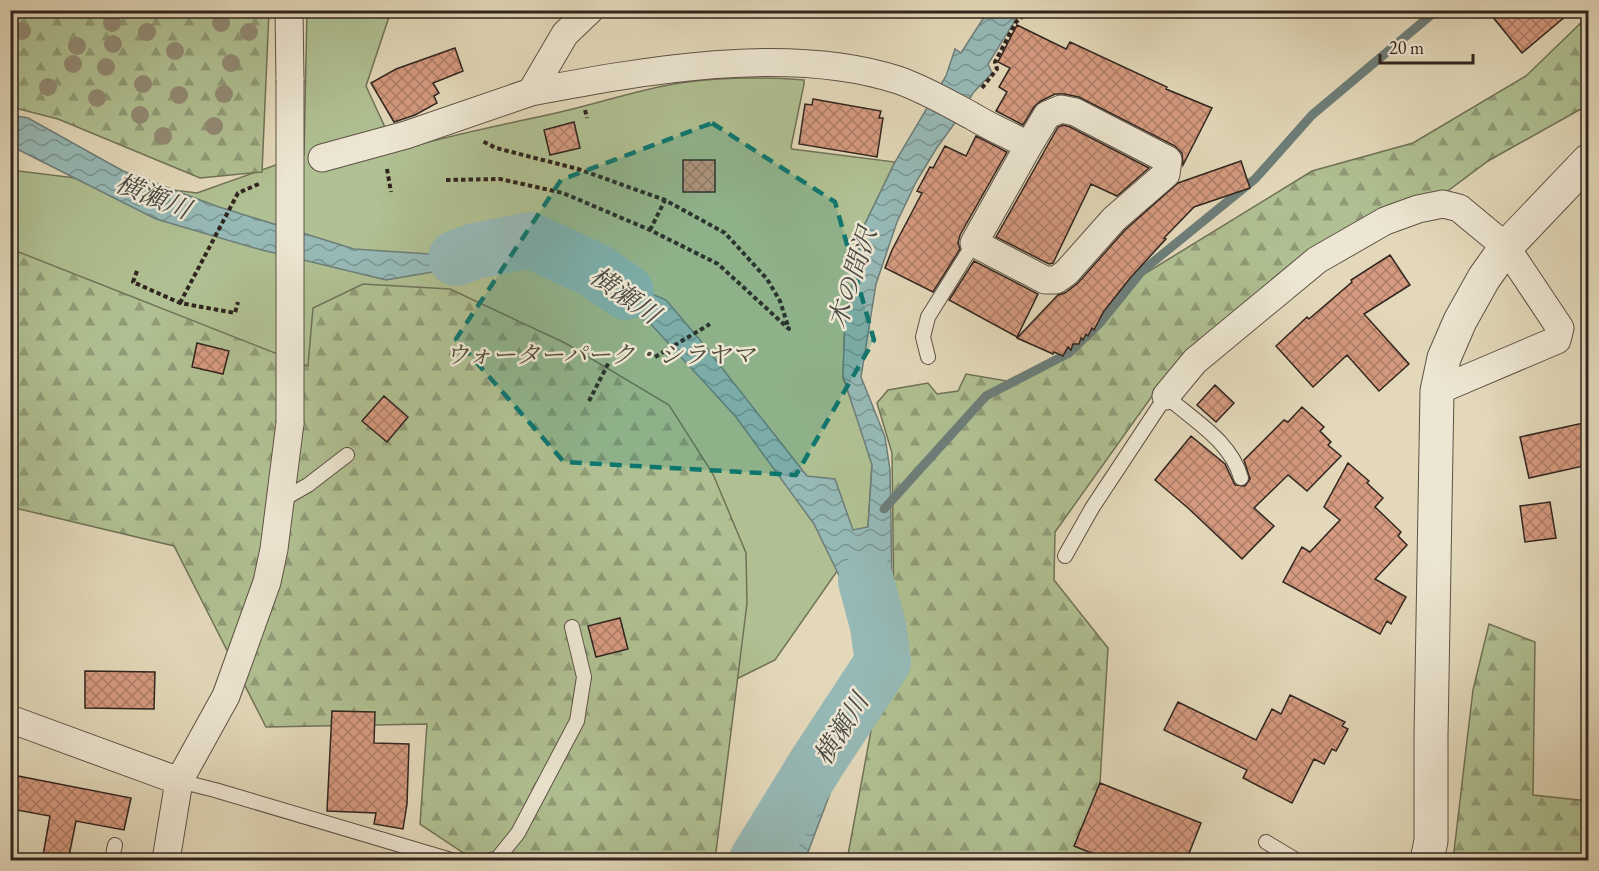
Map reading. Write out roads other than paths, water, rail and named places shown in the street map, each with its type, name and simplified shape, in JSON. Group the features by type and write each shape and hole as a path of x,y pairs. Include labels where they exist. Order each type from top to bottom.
{"street":[{"path":"166,861 179,782 226,696 256,618 274,549 290,423 289,10"},
{"path":"531,92 565,34 591,10"},
{"path":"322,158 379,144 531,92 606,78 699,66 791,62 846,67 898,80 935,96 1029,145"},
{"path":"1061,109 1075,112 1168,160 1166,174 1113,219 1066,273 1056,280 1045,280 974,243 1029,145 1047,115 1061,109"},
{"path":"1428,861 1431,842 1437,391 1444,358 1484,278 1506,247 1588,161"},
{"path":"1166,396 1195,361 1317,260 1385,221 1418,208 1443,204 1459,208 1506,247 1560,328 1557,340 1437,391"},
{"path":"10,719 179,782"}],"lane":[{"path":"928,357 923,337 928,317 974,243"},
{"path":"1065,556 1092,508 1166,396 1221,443 1237,464 1241,478"},
{"path":"279,502 308,485 347,455"},
{"path":"491,861 497,858 518,833 577,721 584,677 572,627"},
{"path":"179,782 215,790 407,854 451,861"},
{"path":"1266,842 1296,861"},
{"path":"112,861 115,845"}],"water":[{"path":"988,11 1021,11 988,64 992,73 973,93 916,182 897,222 876,284 861,377 885,437 890,470 892,581 887,642 805,860 752,860 855,660 862,623 814,524 736,417 649,322 509,259 386,280 258,249 156,219 11,146 10,115 28,118 123,171 219,207 354,249 429,254 517,236 666,300 807,476 835,479 853,530 868,527 872,465 843,376 845,318 864,226 895,162 946,76 955,49 961,53"}],"waterway":[{"path":"884,509 986,396 1069,353 1101,322 1142,271 1255,179 1312,115 1437,10"},
{"name":"横瀬川","path":"456,258 475,251 530,240 596,271 626,292"},
{"name":"横瀬川","path":"757,860 883,662 878,626 866,581"}],"water label":[{"name":"木の間沢","path":"852,278"}],"park label":[{"name":"ウォーターパーク・シラヤマ","path":"600,354"}]}
